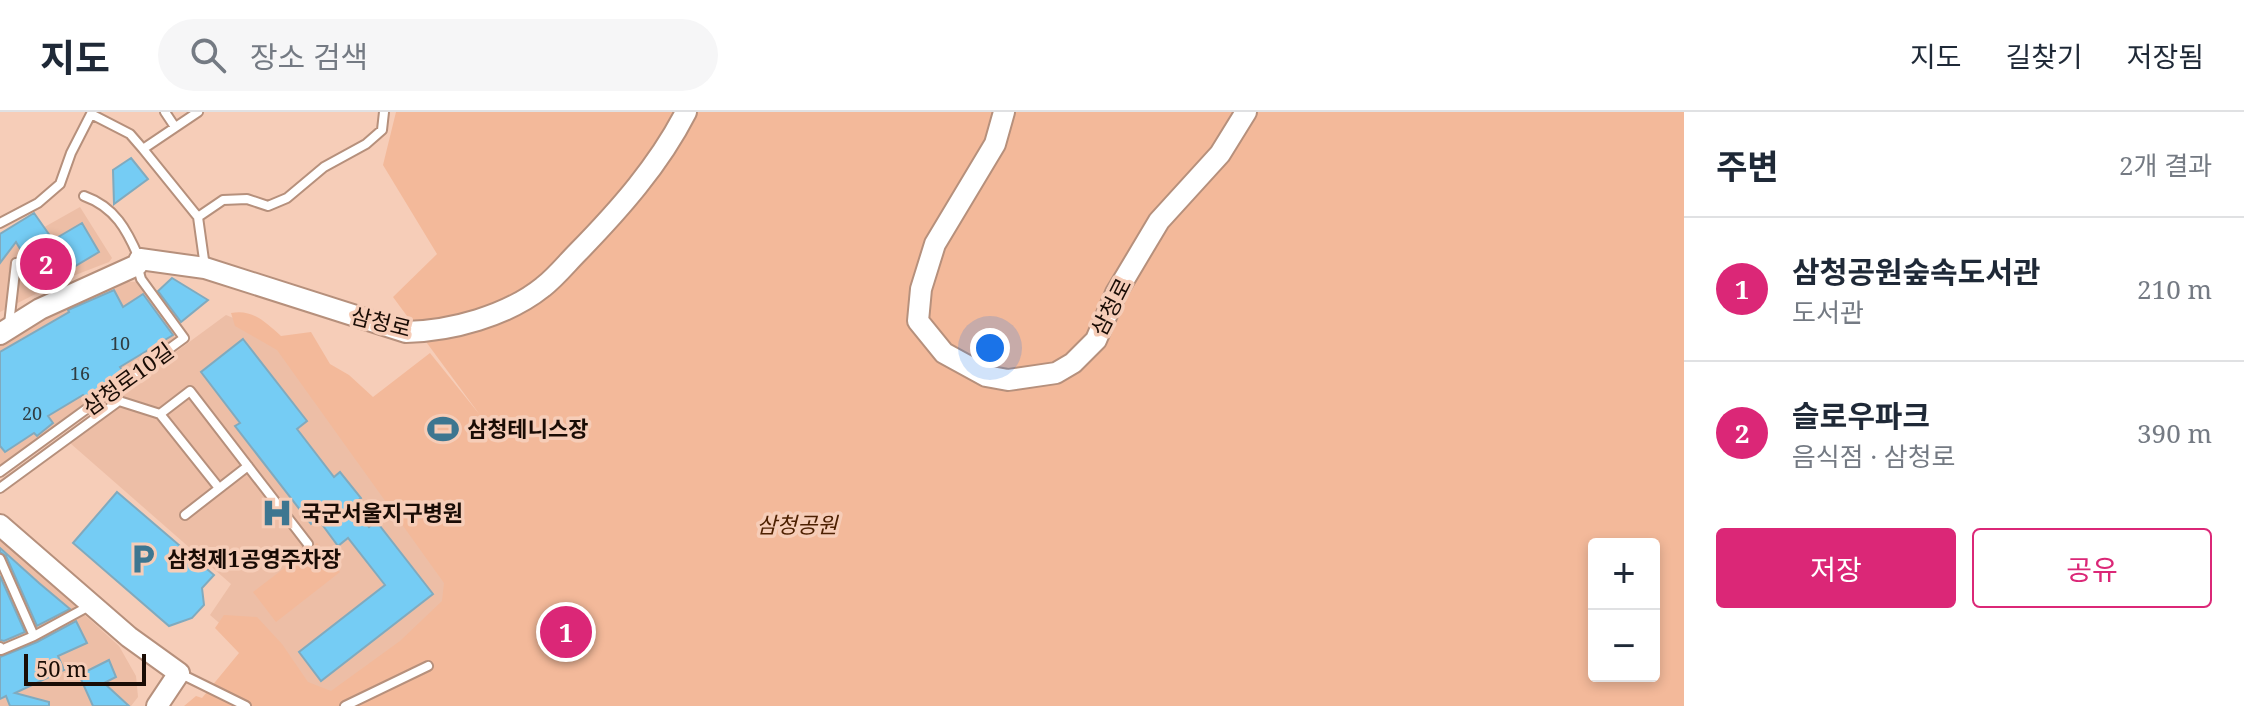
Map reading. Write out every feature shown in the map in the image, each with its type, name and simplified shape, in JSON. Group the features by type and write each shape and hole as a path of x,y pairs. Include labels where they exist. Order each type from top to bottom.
{"street":[{"name":"삼청로","path":"138,262 205,268 406,332 435,331 493,315 543,288 615,214 673,137 686,112"},
{"name":"삼청로","path":"1004,112 995,144 935,244 921,289 918,321 944,353 986,376 1008,380 1056,373 1073,363 1096,340 1116,293 1159,221 1220,154 1246,112"},
{"path":"4,331 40,309 138,262"},
{"path":"0,525 129,637 179,673 157,706"}],"lane":[{"path":"165,112 175,127"},
{"path":"143,149 198,112"},
{"path":"198,217 223,200 247,199 268,206 287,198 324,167 366,144 382,130 384,112"},
{"path":"0,223 38,203 60,184 91,113 130,134 198,217 205,268"},
{"path":"84,196 97,201 124,224 138,262"},
{"name":"삼청로10길","path":"0,472 184,338 141,279 138,262"},
{"path":"4,331 16,263"},
{"path":"160,414 190,391 308,544"},
{"path":"0,488 119,401 160,414 219,488"},
{"path":"185,515 248,466"},
{"path":"0,559 34,636"},
{"path":"0,647 1,650 34,636 91,605"},
{"path":"345,706 428,666"},
{"path":"179,673 246,706"}],"shaded area":[{"path":"80,207 112,258 109,262 65,279 0,312 0,252"},
{"path":"112,281 137,282 176,339 0,467 0,342"},
{"name":"국군서울지구병원","path":"226,315 275,335 459,592 330,706 315,706 210,615 231,584 70,443 119,405 109,401"},
{"path":"0,538 119,646 136,676 138,697 131,706 0,706"}],"green space":[{"name":"삼청공원","path":"396,112 1684,112 1684,706 184,706 196,696 202,698 239,653 215,628 224,615 257,617 282,644 308,682 331,691 400,641 442,601 444,583 277,350 235,326 231,313 252,315 281,336 311,332 330,364 349,375 373,397 430,353 480,415 393,297 437,254 383,165"},
{"path":"317,543 340,572 276,622 253,592"}],"building":[{"path":"131,158 148,179 114,204 113,170"},
{"path":"34,213 53,240 82,223 99,252 42,286 16,242 0,263 0,234"},
{"path":"172,278 208,300 181,322 158,291"},
{"path":"114,290 123,307 143,294 173,335 120,367 122,370 107,386 86,398 83,395 48,416 53,423 37,436 34,433 5,452 0,446 0,352 68,310"},
{"path":"243,339 307,421 297,429 334,477 340,472 361,498 352,505 369,527 376,521 433,594 321,681 299,652 385,585 348,538 338,546 318,519 311,524 235,426 240,423 201,372"},
{"name":"삼청제1공영주차장","path":"117,492 214,575 202,588 204,605 192,618 169,626 73,543"},
{"path":"0,548 39,583 70,609 37,626"},
{"path":"0,576 25,632 4,641 0,640"},
{"path":"76,621 87,643 58,656 64,670 15,693 49,702 49,706 10,706 6,696 0,699 0,657"},
{"path":"109,660 116,677 104,683 129,706 93,706 79,675"}],"place":[{"name":"슬로우파크","path":"46,264"},
{"name":"삼청테니스장","path":"443,429"},
{"name":"국군서울지구병원","path":"277,513"},
{"name":"삼청제1공영주차장","path":"143,559"},
{"name":"삼청공원숲속도서관","path":"566,632"}]}
